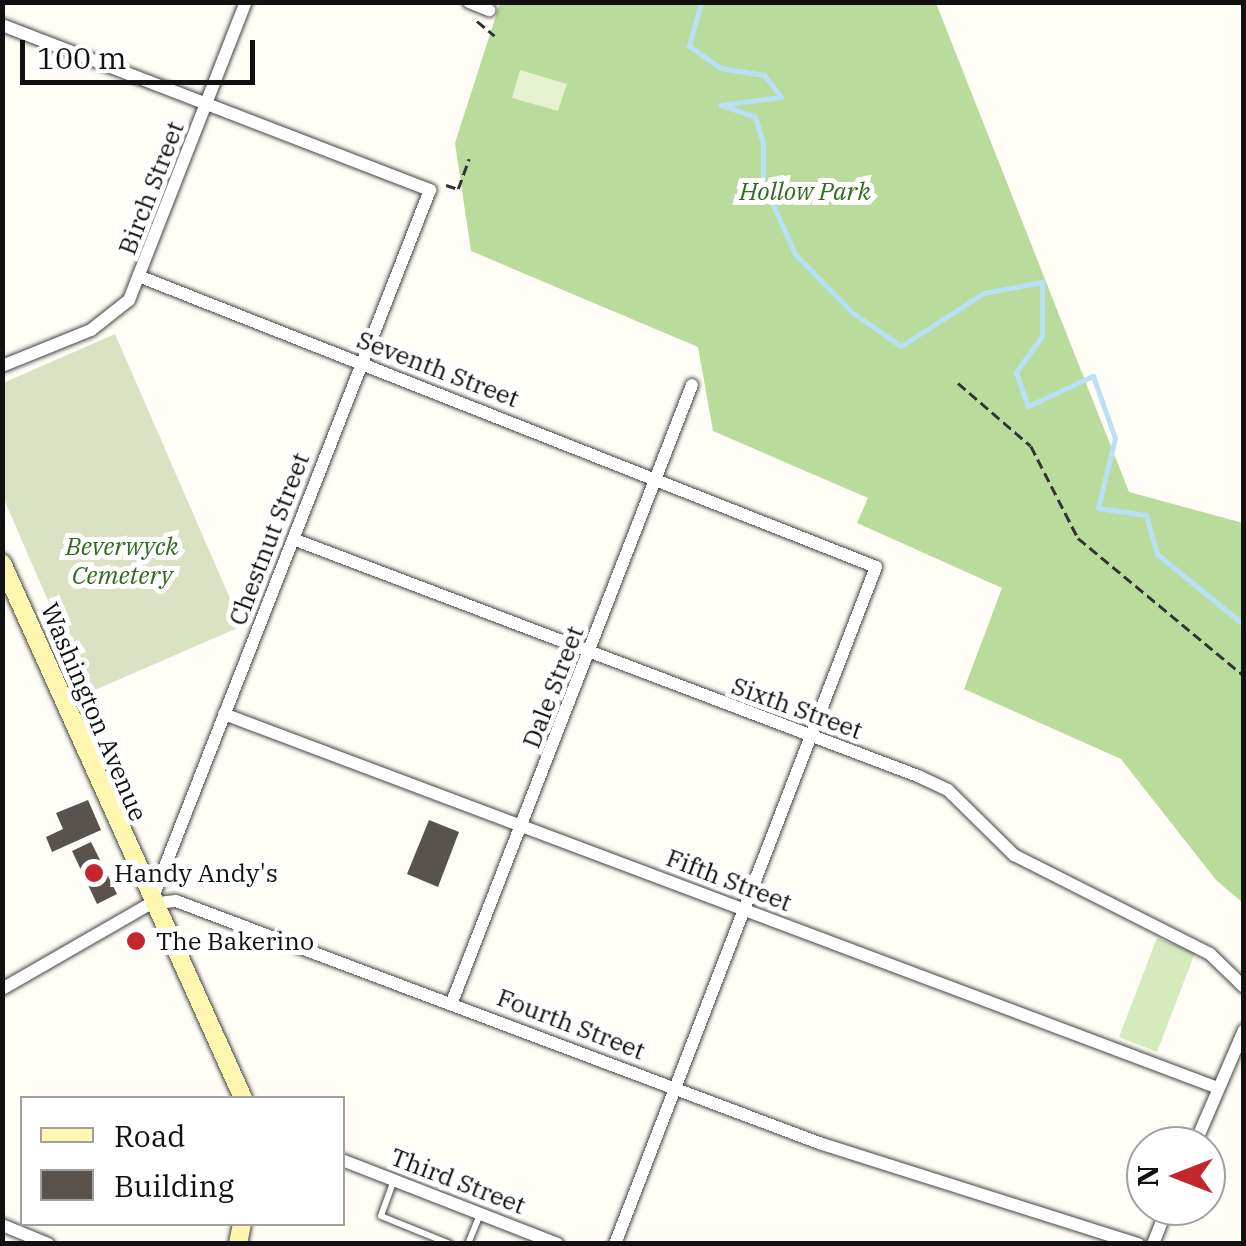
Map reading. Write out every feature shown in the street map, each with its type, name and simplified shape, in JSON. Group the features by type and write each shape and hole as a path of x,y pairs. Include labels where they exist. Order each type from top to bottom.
{"street":[{"name":"Birch Street","path":"140,278 246,2"},
{"path":"470,2 488,10"},
{"path":"2,25 430,190"},
{"name":"Chestnut Street","path":"150,904 430,190"},
{"path":"2,366 112,319 140,278"},
{"name":"Seventh Street","path":"140,278 876,567 812,739"},
{"name":"Dale Street","path":"452,1002 524,827 692,386"},
{"name":"Sixth Street","path":"293,539 948,790 994,842 1210,954 1244,987"},
{"name":"Washington Avenue","path":"2,563 150,904 242,1096"},
{"name":"Fifth Street","path":"224,714 1218,1088"},
{"path":"615,1244 812,739"},
{"path":"2,989 150,904"},
{"name":"Fourth Street","path":"150,904 187,904 819,1142 1138,1244"},
{"path":"1202,1126 1244,1030"},
{"name":"Third Street","path":"345,1161 557,1244"},
{"path":"2,1225 48,1244"}],"lane":[{"path":"394,1180 380,1216 450,1244"},
{"path":"468,1244 480,1214"}],"path":[{"path":"430,190 448,184 458,189 470,160"},
{"path":"958,383 1031,446 1078,538 1244,676"}],"green space":[{"name":"Hollow Park","path":"500,3 936,3 1129,492 1243,523 1243,903 1216,880 1121,759 964,689 1002,588 857,523 868,498 713,431 698,347 471,251 455,143"},
{"path":"520,70 567,84 558,111 512,98"},
{"name":"Beverwyck Cemetery","path":"115,334 242,626 88,693 3,497 3,383"},
{"path":"1157,938 1195,953 1157,1052 1119,1037"}],"building":[{"path":"88,800 101,830 52,852 46,837 63,829 56,813"},
{"path":"429,820 459,832 438,887 407,874"},
{"name":"Handy Andy's","path":"91,842 117,894 97,904 72,851"}],"waterway":[{"path":"701,2 689,46 720,68 764,75 781,97 721,105 755,117 763,143 763,182 795,254 853,313 901,346 984,293 1042,282 1042,336 1016,372 1028,406 1093,376 1115,438 1098,508 1146,515 1157,554 1244,625"}],"place":[{"name":"Handy Andy's","path":"94,873"},
{"name":"The Bakerino","path":"136,941"}]}
